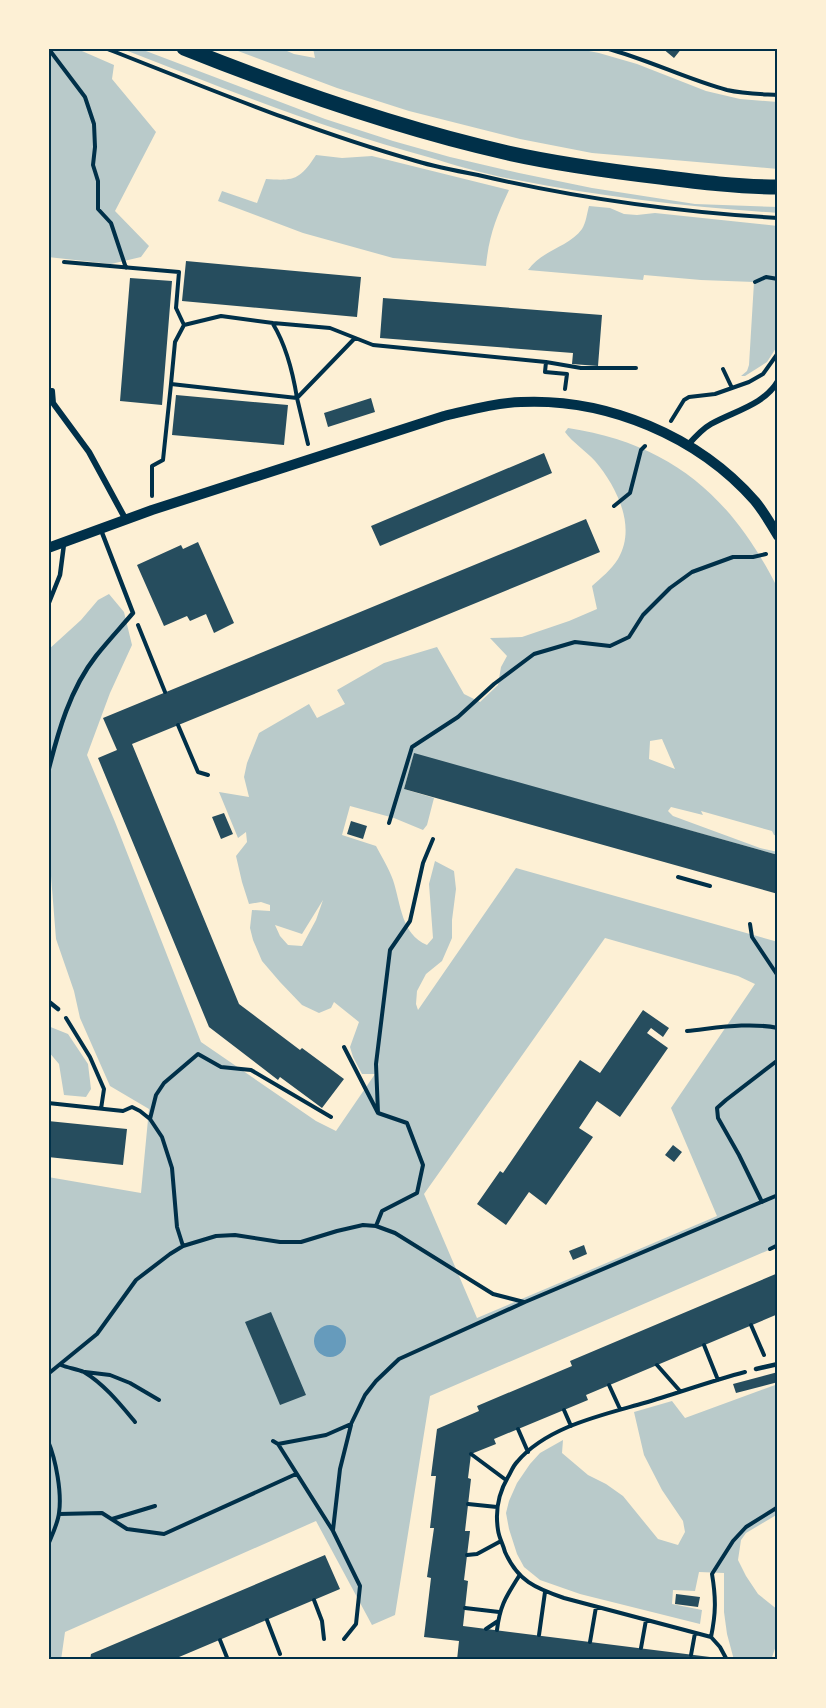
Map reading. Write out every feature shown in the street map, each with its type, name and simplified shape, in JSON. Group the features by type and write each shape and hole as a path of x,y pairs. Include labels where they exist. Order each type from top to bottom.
{"main road":[{"path":"184,48 259,78 343,106 438,136 509,153 599,170 681,180 778,187"}],"street":[{"path":"687,446 711,424 759,400 774,389 778,381"},
{"path":"52,392 53,403 89,452 126,520"},
{"path":"48,548 152,510 444,416 489,405 519,402 564,402 594,407 664,433 724,472 744,490 756,502 778,536"}],"lane":[{"path":"48,772 66,709 80,681 95,657 133,613 101,529"},
{"path":"48,605 60,574 64,542"},
{"path":"48,1001 58,1009"},
{"path":"756,1369 778,1364"}],"path":[{"path":"48,48 85,97 94,124 93,165 98,181 98,209 111,223 126,267"},
{"path":"605,48 636,57 700,82 730,90 778,95"},
{"path":"64,262 179,272 176,308 184,326"},
{"path":"755,282 766,277 778,279"},
{"path":"152,510 152,466 163,460 175,342 184,326 221,316 330,328 373,345 546,362 581,368 636,369"},
{"path":"273,323 282,339 294,379 303,429 312,459"},
{"path":"297,398 355,338"},
{"path":"664,433 684,400 689,397 715,394 749,382 763,374 778,353"},
{"path":"546,362 545,372 567,374"},
{"path":"772,363 778,368"},
{"path":"723,369 732,388"},
{"path":"171,384 297,398"},
{"path":"614,506 630,493 641,450 645,446"},
{"path":"389,823 412,747 458,717 494,684 534,654 575,642 610,646 629,637 643,615 670,588 692,572 733,556 753,557 766,554"},
{"path":"133,613 165,692"},
{"path":"178,725 198,772 208,775"},
{"path":"378,1113 376,1064 390,950 410,921 423,864 433,839"},
{"path":"678,877 710,886"},
{"path":"750,924 752,937 778,976"},
{"path":"58,1009 80,1040 99,1076 104,1089 100,1109"},
{"path":"687,1031 734,1026 778,1028"},
{"path":"344,1047 378,1113 407,1123 423,1165 417,1193 382,1211 375,1226"},
{"path":"150,1119 156,1095 164,1083 198,1054 221,1066 251,1071 331,1117"},
{"path":"762,1202 718,1118 717,1108 778,1060"},
{"path":"48,1102 123,1111 132,1107 150,1119 162,1137 172,1168 176,1216 183,1246"},
{"path":"333,1531 340,1469 351,1424 365,1395 399,1359 525,1302 778,1195"},
{"path":"48,1374 97,1334 136,1280 183,1246 216,1236 236,1235 280,1242 301,1242 363,1225 375,1226 395,1233 493,1294 525,1302"},
{"path":"770,1249 778,1245"},
{"path":"751,1325 769,1366"},
{"path":"704,1345 718,1380"},
{"path":"60,1365 120,1379 159,1400"},
{"path":"657,1365 680,1391"},
{"path":"727,1660 711,1636 596,1607 545,1592 532,1585 519,1576 507,1556 501,1541 496,1516 506,1480 517,1462 558,1431 599,1415 756,1369"},
{"path":"82,1371 98,1382 135,1422"},
{"path":"609,1385 620,1409"},
{"path":"564,1410 571,1426"},
{"path":"278,1444 326,1435 351,1424"},
{"path":"518,1429 528,1452"},
{"path":"48,1441 58,1475 59,1514 48,1545"},
{"path":"273,1441 278,1444 333,1531 360,1586 356,1624 344,1639"},
{"path":"471,1454 506,1480"},
{"path":"59,1514 102,1513 127,1529 164,1533 296,1474"},
{"path":"468,1504 497,1507"},
{"path":"112,1519 154,1506"},
{"path":"711,1636 716,1614 712,1575 733,1541 746,1527 778,1507"},
{"path":"467,1555 477,1554 501,1541"},
{"path":"497,1630 502,1602 519,1576"},
{"path":"539,1635 545,1592"},
{"path":"314,1600 322,1621 324,1639"},
{"path":"590,1642 596,1607"},
{"path":"465,1608 499,1612"},
{"path":"267,1620 280,1654"},
{"path":"641,1648 646,1620"},
{"path":"486,1629 498,1621"},
{"path":"691,1654 696,1633"},
{"path":"220,1640 228,1660"}],"shaded area":[{"path":"48,48 75,48 114,65 112,79 156,132 115,211 149,246 141,257 111,264 48,257"},
{"path":"120,48 138,48 325,119 450,157 592,188 695,204 778,207 778,213 614,196 484,173 389,146 311,120"},
{"path":"230,48 280,48 294,54 315,58 313,48 574,48 599,53 637,64 706,91 740,99 778,102 778,169 592,153 520,139 409,111 337,88"},
{"path":"316,155 342,158 372,156 509,190 494,227 486,266 393,258 303,233 218,201 222,191 257,203 266,179 283,180 296,177 305,170"},
{"path":"589,206 610,208 624,214 655,213 778,226 778,345 767,362 745,376 741,376 747,371 749,365 754,282 644,275 643,280 528,270 541,258 577,235 583,227"},
{"path":"568,428 605,436 638,447 668,462 695,480 719,502 740,527 760,556 778,589 778,836 772,831 701,811 703,815 671,807 668,811 673,816 760,848 778,852 778,855 414,754 404,789 434,798 427,825 423,830 394,818 350,806 342,835 376,846 393,880 407,926 418,940 427,945 433,938 429,884 435,861 454,871 456,889 452,938 442,961 426,974 417,991 418,1010 516,868 778,942 778,1246 430,1396 395,1615 372,1625 316,1521 65,1632 61,1660 48,1660 48,1177 141,1193 149,1109 110,1086 80,1018 74,991 56,939 51,876 48,875 48,650 81,620 98,600 109,594 124,612 132,645 110,693 87,755 201,1042 316,1121 336,1131 375,1074 362,1074 353,1057 350,1047 359,1022 334,1002 331,1008 319,1013 302,1005 262,961 250,928 252,910 270,911 270,905 261,902 249,904 236,856 247,842 246,832 238,838 219,792 249,797 244,777 259,733 309,704 317,718 345,704 337,690 384,663 437,647 464,694 480,702 498,685 501,667 507,656 490,638 522,637 597,609 592,586 618,559 626,534 625,521 617,495 603,471 565,432","holes":["662,739 675,769 649,759 650,741","323,900 316,920 302,946 288,945 280,936 275,925 302,934","605,938 738,976 755,984 671,1108 717,1216 477,1318 424,1194"]},
{"path":"48,1026 68,1034 88,1064 91,1089 86,1097 64,1095 59,1064 48,1051"},
{"path":"778,1384 778,1514 746,1533 741,1540 738,1560 758,1594 778,1610 778,1640 771,1660 734,1660 724,1612 724,1573 699,1572 695,1591 673,1590 672,1604 702,1610 700,1624 580,1594 540,1580 524,1567 517,1554 506,1513 517,1483 540,1453 563,1440 562,1453 588,1475 623,1496 658,1539 678,1545 685,1532 683,1521 662,1490 644,1455 634,1412 672,1401 685,1418"}],"water":[{"path":"330,1325 341,1330 346,1341 341,1352 330,1357 319,1352 314,1341 319,1330"}],"building":[{"path":"662,48 682,48 674,58"},
{"path":"186,261 361,277 357,317 182,301"},
{"path":"130,278 172,281 162,405 120,401"},
{"path":"383,298 602,315 598,366 572,364 573,353 380,338"},
{"path":"176,395 288,405 284,445 172,435"},
{"path":"371,398 375,412 328,427 324,413"},
{"path":"544,453 552,473 380,546 371,526"},
{"path":"586,519 600,552 132,744 239,1004 300,1050 302,1048 344,1079 322,1108 280,1077 278,1080 209,1027 98,758 117,750 103,718"},
{"path":"198,542 234,623 214,633 206,614 190,621 187,616 164,626 137,565 181,545 183,549"},
{"path":"414,753 778,855 778,894 404,789"},
{"path":"224,813 233,834 221,839 212,817"},
{"path":"351,821 367,826 363,839 347,834"},
{"path":"643,1010 669,1028 663,1037 651,1028 647,1033 668,1048 620,1117 597,1101 579,1128 593,1137 546,1205 529,1192 506,1225 477,1204 500,1171 503,1173 580,1060 600,1073"},
{"path":"48,1121 127,1129 123,1165 48,1157"},
{"path":"673,1145 682,1152 674,1162 665,1155"},
{"path":"584,1245 587,1254 573,1260 569,1251"},
{"path":"778,1273 778,1314 586,1395 588,1400 494,1439 496,1444 471,1454 468,1478 471,1479 465,1531 470,1531 464,1580 468,1581 463,1626 718,1658 718,1660 457,1660 459,1641 424,1637 431,1578 427,1577 434,1528 430,1528 436,1476 431,1476 437,1429 479,1411 477,1406 572,1366 570,1361"},
{"path":"271,1312 306,1395 280,1405 245,1322"},
{"path":"778,1372 778,1382 736,1393 733,1384"},
{"path":"325,1555 340,1589 172,1660 90,1660 91,1654"},
{"path":"676,1594 700,1597 698,1607 675,1604"}]}
